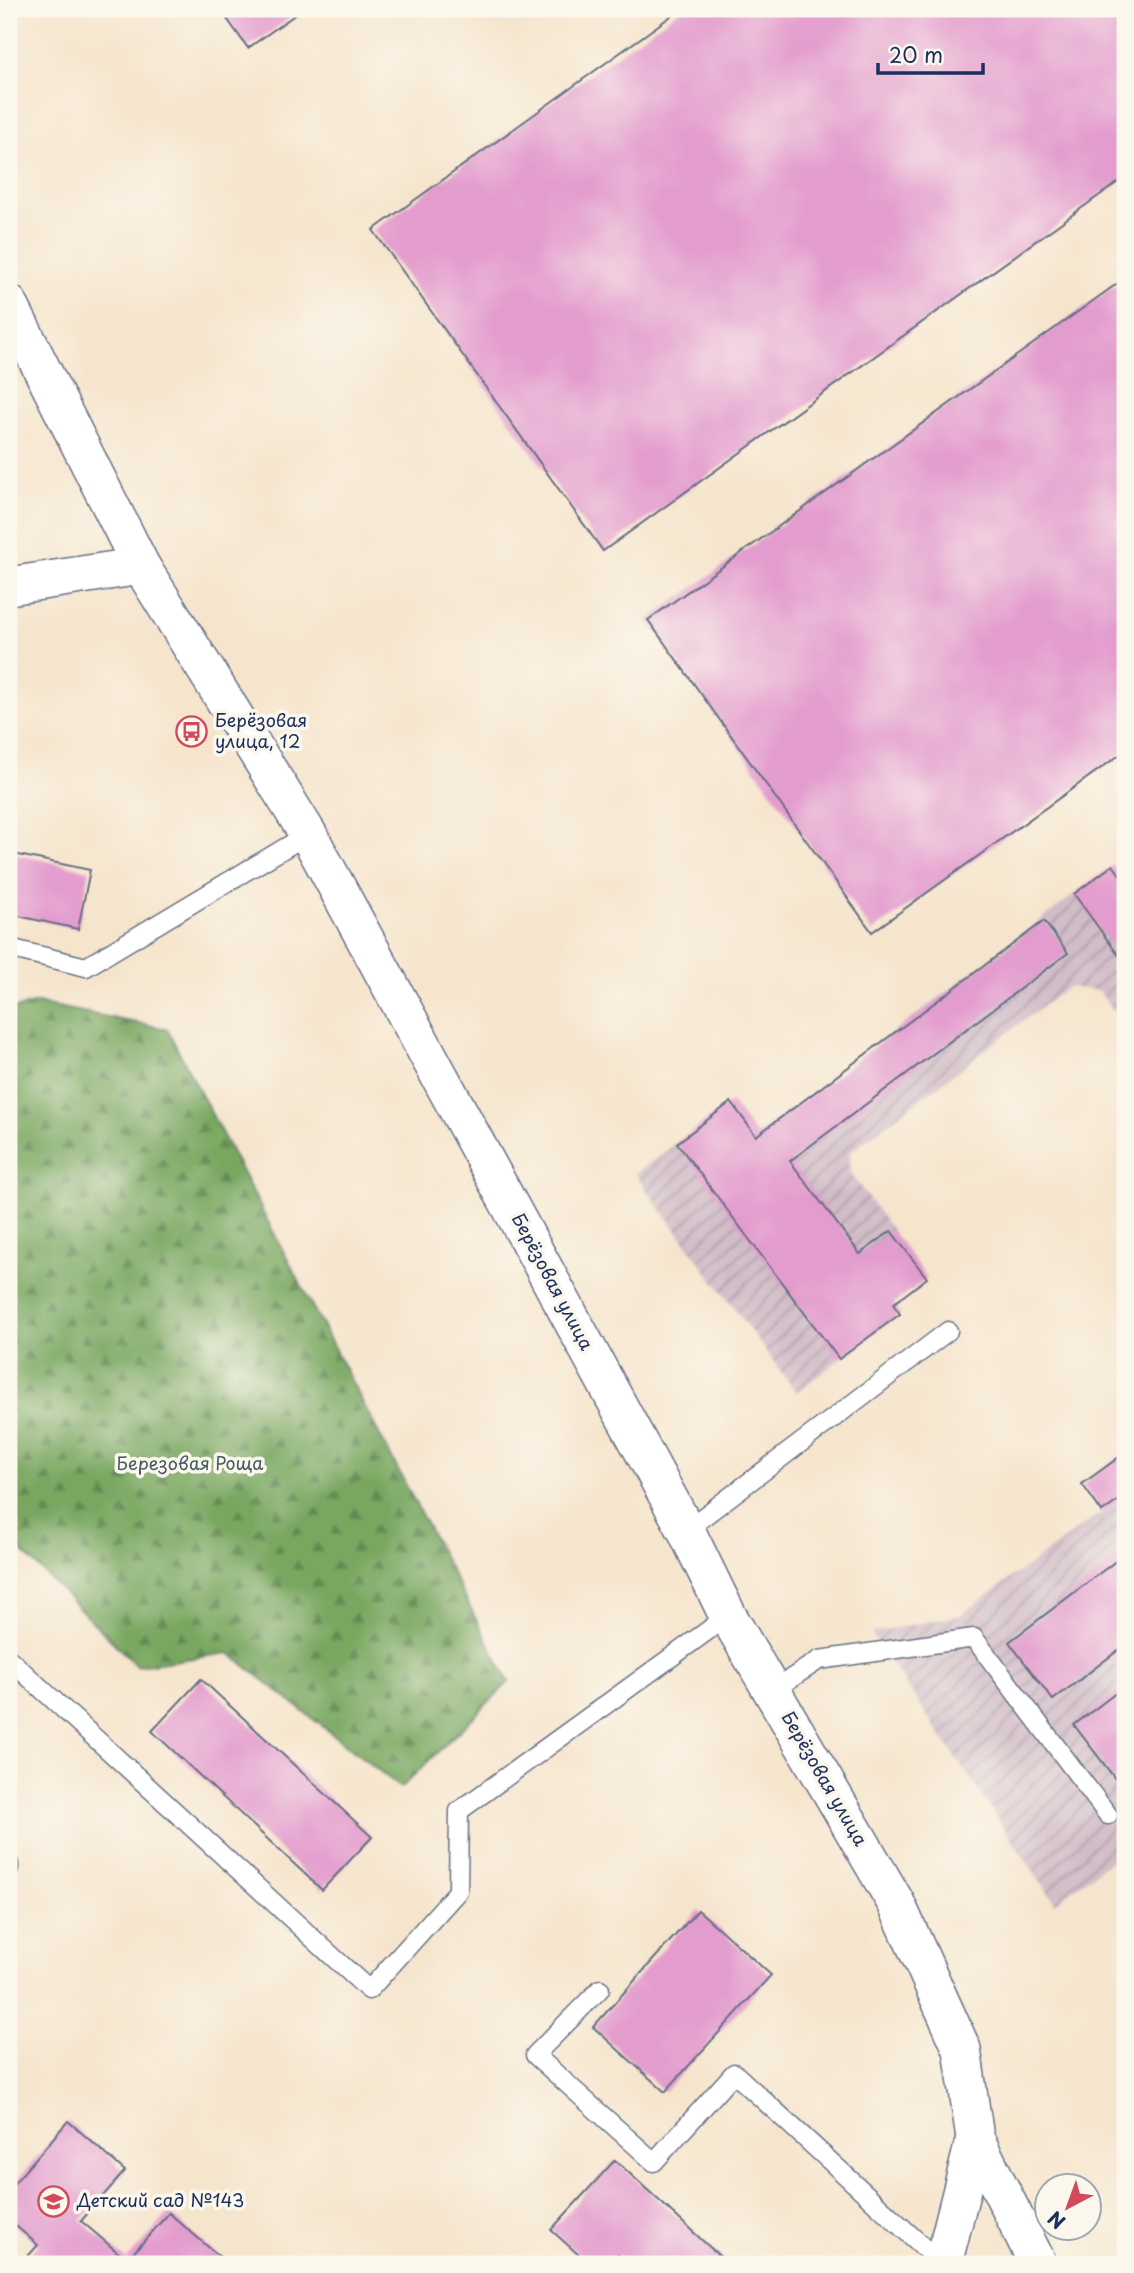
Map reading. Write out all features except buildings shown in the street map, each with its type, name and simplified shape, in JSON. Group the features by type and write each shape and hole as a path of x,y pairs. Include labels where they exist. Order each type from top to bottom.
{"street":[{"name":"Берёзовая улица","path":"9,304 141,566 308,834 686,1531 728,1616 896,1903 962,2049 975,2138 1038,2264"},
{"path":"9,586 141,566"},
{"name":"Берёзовая улица","path":"942,2264 975,2138"}],"lane":[{"path":"9,948 86,967 308,834"},
{"path":"686,1531 947,1331"},
{"path":"9,1659 369,1990 458,1891 459,1811 728,1616"},
{"path":"773,1690 819,1660 974,1638 1108,1815"},
{"path":"600,1989 535,2055 654,2162 734,2073 942,2264"}],"shaded area":[{"path":"1113,865 1125,882 1125,1026 1099,991 1068,987 850,1152 850,1173 927,1278 893,1303 900,1314 796,1392 635,1174 731,1102 757,1136"},
{"path":"1125,1453 1125,1850 1055,1903 871,1633 960,1615 1102,1512 1082,1484"}],"green space":[{"name":"Березовая Роща","path":"37,1003 167,1029 509,1682 401,1788 229,1653 137,1666 9,1538 9,1010"}],"place":[{"name":"Берёзовая улица, 12","path":"192,731"},
{"name":"Детский сад №143","path":"54,2201"}]}
